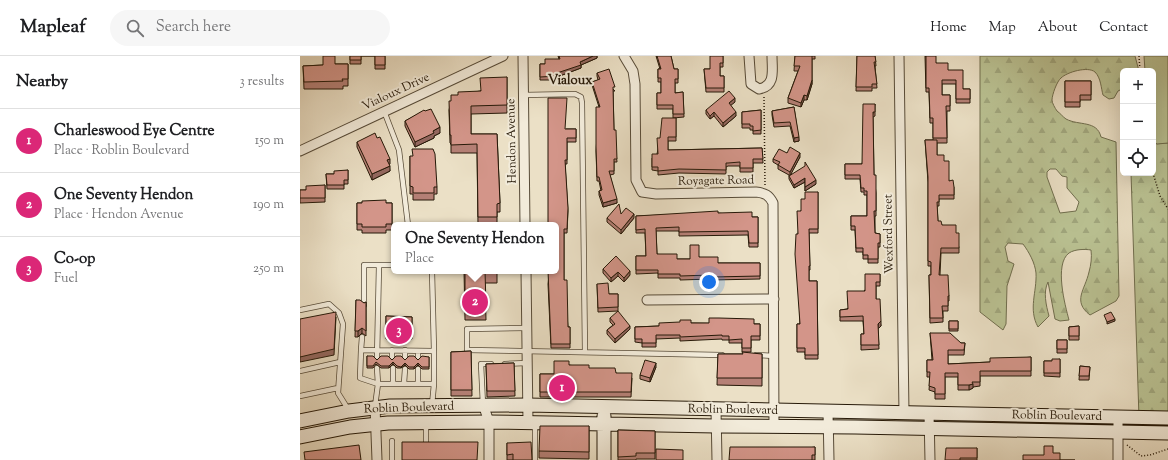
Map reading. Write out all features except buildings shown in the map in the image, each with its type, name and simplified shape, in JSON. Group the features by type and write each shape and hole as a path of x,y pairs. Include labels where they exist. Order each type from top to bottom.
{"main road":[{"name":"Roblin Boulevard","path":"300,421 375,407 432,405 484,407 528,405 1168,418"},
{"path":"604,407 604,460"},
{"name":"Roblin Boulevard","path":"300,437 350,427 375,424 489,422 604,425 930,428 1118,435 1168,433"}],"street":[{"name":"Vialoux Drive","path":"300,151 503,56"},
{"name":"Hendon Avenue","path":"523,56 525,222"},
{"name":"Royagate Road","path":"624,56 633,71 635,84 636,180 642,192 656,194 756,192 765,193 770,197 774,210 774,427"},
{"path":"749,56 751,84 759,89 764,88 772,81 772,56"},
{"name":"Wexford Street","path":"899,56 904,413"},
{"path":"526,274 528,405 531,423"},
{"path":"647,300 774,300"},
{"path":"375,407 376,460"},
{"path":"484,407 489,422 489,460"},
{"path":"716,410 717,460"},
{"path":"828,412 829,460"},
{"path":"929,413 930,460"},
{"path":"1118,418 1118,460"}],"lane":[{"path":"524,94 575,94 581,97 585,352"},
{"path":"384,111 399,150 408,222"},
{"path":"364,306 364,265 391,265"},
{"path":"377,358 379,265"},
{"path":"432,274 434,384 432,405"},
{"path":"300,310 329,304 340,313 343,324 338,393 349,411"},
{"path":"526,328 467,329 467,350 725,355"},
{"path":"362,337 360,378 378,384 434,384"},
{"path":"361,350 434,351"},
{"path":"392,350 392,358"},
{"path":"405,350 405,358"},
{"path":"418,351 418,358"},
{"path":"748,355 774,356"},
{"path":"300,371 340,362"},
{"path":"484,407 482,398 481,364 527,363"},
{"path":"375,407 378,384 377,368"},
{"path":"393,368 393,384"},
{"path":"404,383 405,368"},
{"path":"418,369 418,383"},
{"path":"300,396 338,388"},
{"path":"426,423 426,441"},
{"path":"531,423 535,460"},
{"path":"392,441 392,460"}],"path":[{"path":"1139,56 1140,68"},
{"path":"764,88 765,193"},
{"path":"1154,176 1160,196 1168,209"},
{"path":"1118,435 1124,439 1129,448 1141,456 1150,455 1168,449"}],"green space":[{"path":"980,56 1135,56 1138,68 1120,68 1120,90 1114,98 1109,99 1103,95 1100,80 1095,72 1092,70 1083,70 1073,72 1061,78 1055,88 1052,100 1057,111 1066,119 1092,126 1096,128 1101,137 1116,142 1119,296 1116,301 1090,315 1085,310 1082,305 1081,295 1090,267 1091,250 1083,249 1074,251 1069,253 1065,258 1061,275 1063,295 1069,320 1060,321 1055,319 1048,282 1045,294 1049,316 1038,327 1035,320 1033,307 1036,273 1033,262 1023,244 1008,243 1005,247 1008,261 1014,264 1007,286 1006,324 1003,330 980,312","holes":["1050,169 1056,169 1062,176 1067,177 1067,188 1079,202 1076,211 1060,213 1047,177 1047,172"]},
{"path":"1144,56 1168,56 1168,143 1156,143 1156,68 1145,68"},
{"path":"1168,143 1168,418 1139,418 1131,176 1156,176 1156,144"}],"place":[{"name":"One Seventy Hendon","path":"475,302"},
{"name":"Co-op","path":"399,331"},
{"name":"Charleswood Eye Centre","path":"562,388"}],"district":[{"name":"Vialoux","path":"570,81"}]}
